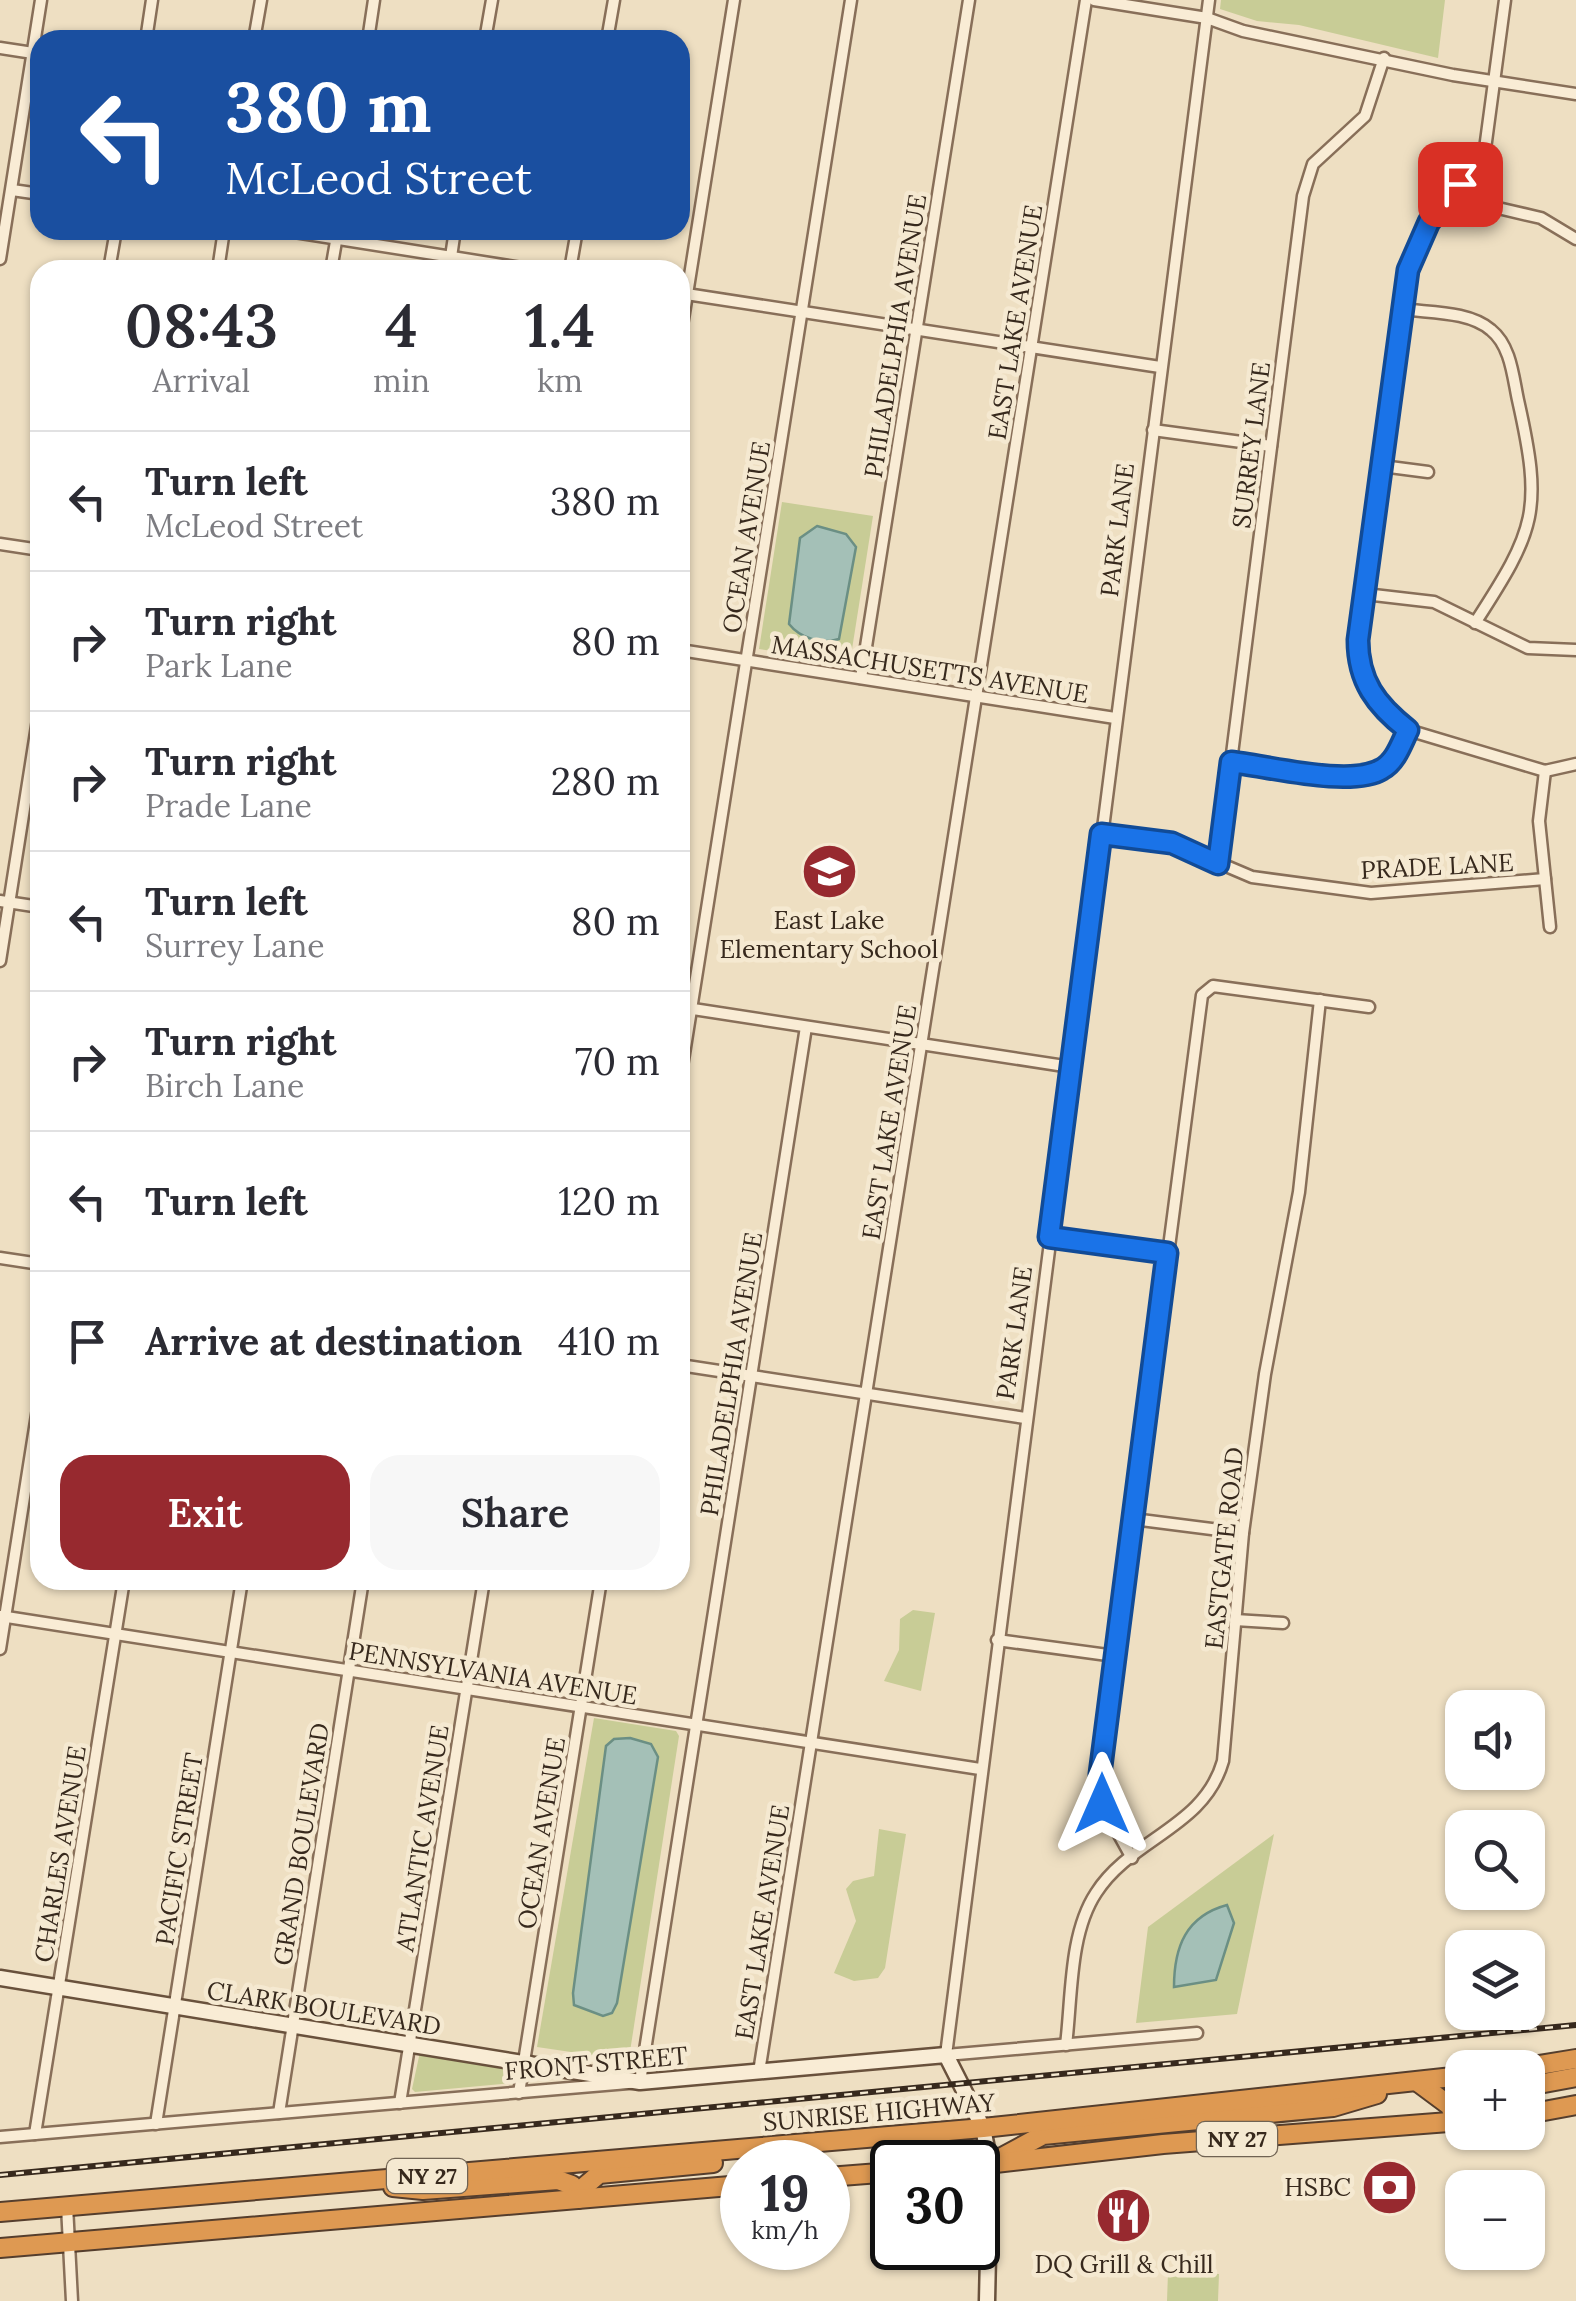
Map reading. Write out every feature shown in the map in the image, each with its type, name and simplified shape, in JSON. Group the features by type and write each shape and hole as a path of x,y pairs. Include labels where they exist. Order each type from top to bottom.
{"highway":[{"path":"1545,2064 1576,2059"},
{"path":"1545,2083 1576,2077"},
{"name":"SUNRISE HIGHWAY","path":"843,2140 1445,2079"},
{"path":"1000,2155 1043,2135 1333,2106 1410,2084 1445,2103"},
{"path":"1163,2144 1200,2131 1225,2102"},
{"path":"1545,2111 1576,2105"},
{"name":"NY 27","path":"1000,2163 1445,2118"},
{"name":"SUNRISE HIGHWAY","path":"0,2212 720,2150"},
{"path":"338,2183 424,2190 558,2180 578,2196 599,2174 720,2162"},
{"name":"NY 27","path":"0,2248 720,2186"}],"street":[{"path":"36,30 41,0"},
{"path":"148,30 152,0"},
{"path":"256,30 261,0"},
{"path":"370,30 374,0"},
{"path":"487,30 492,0"},
{"path":"609,30 614,0"},
{"path":"690,260 734,0"},
{"name":"OCEAN AVENUE","path":"690,985 851,0"},
{"name":"PHILADELPHIA AVENUE","path":"862,678 969,0"},
{"path":"1090,0 1207,18 1243,31 1494,82 1576,94"},
{"name":"EAST LAKE AVENUE","path":"758,2072 1031,349 1090,0"},
{"name":"PARK LANE","path":"946,2055 1209,0"},
{"path":"1505,0 1485,149 1436,210 1408,270 1358,640 1362,672 1377,703 1408,730 1545,771 1576,764"},
{"path":"0,48 30,53"},
{"name":"SURREY LANE","path":"1218,864 1307,178 1322,154 1365,116 1384,58"},
{"path":"0,259 30,72"},
{"path":"0,162 15,165"},
{"path":"1460,184 1498,208 1541,218 1576,239"},
{"path":"12,190 30,193"},
{"path":"367,240 470,260"},
{"path":"451,260 454,240"},
{"path":"690,295 1160,367"},
{"path":"1402,310 1466,318 1491,330 1505,348 1516,388 1534,468 1533,513 1514,562 1474,623"},
{"path":"1153,430 1271,446"},
{"path":"1382,466 1428,472"},
{"path":"0,544 30,548"},
{"path":"1365,594 1434,602 1528,648 1576,650"},
{"name":"MASSACHUSETTS AVENUE","path":"690,652 1115,718"},
{"path":"1231,762 1364,777 1392,761 1408,730"},
{"path":"0,960 5,901 30,762"},
{"path":"1545,771 1539,821 1550,927"},
{"name":"PRADE LANE","path":"1101,834 1172,843 1252,877 1371,894 1544,880"},
{"path":"5,901 30,905"},
{"path":"1132,1858 1108,1819 1100,1794 1202,995 1213,986 1369,1006"},
{"name":"EASTGATE ROAD","path":"1066,2045 1086,1909 1105,1880 1194,1813 1219,1775 1264,1374 1299,1192 1320,1000"},
{"path":"690,1009 1071,1067"},
{"name":"PHILADELPHIA AVENUE","path":"640,2082 806,1027"},
{"path":"1049,1237 1167,1253"},
{"path":"0,1258 30,1262"},
{"path":"690,1368 1026,1418"},
{"path":"0,1648 30,1454"},
{"path":"1133,1519 1244,1533"},
{"name":"CHARLES AVENUE","path":"36,2134 122,1590"},
{"name":"PACIFIC STREET","path":"156,2124 240,1590"},
{"name":"GRAND BOULEVARD","path":"278,2113 361,1590"},
{"name":"ATLANTIC AVENUE","path":"400,2103 482,1590"},
{"name":"OCEAN AVENUE","path":"519,2092 599,1590"},
{"name":"PENNSYLVANIA AVENUE","path":"2,1616 980,1769"},
{"path":"1234,1620 1283,1623"},
{"path":"997,1640 1115,1656"},
{"name":"CLARK BOULEVARD","path":"0,1978 640,2082"},
{"name":"FRONT STREET","path":"0,2137 1197,2033"},
{"path":"946,2055 983,2128 983,2140"},
{"path":"67,2206 72,2301"},
{"path":"986,2270 987,2301"}],"green space":[{"path":"1221,0 1445,0 1438,58 1299,25 1257,21 1220,9"},
{"path":"782,502 873,516 850,662 759,649"},
{"path":"913,1610 935,1613 921,1691 884,1681 899,1650 900,1619"},
{"path":"594,1718 676,1731 679,1736 629,2058 625,2060 537,2047"},
{"path":"879,1829 906,1834 885,1968 878,1978 854,1981 834,1973 856,1921 846,1889 853,1881 874,1876"},
{"path":"1274,1834 1237,2014 1136,2023 1148,1927"},
{"path":"420,2052 512,2066 512,2083 415,2092 412,2089"},
{"path":"1168,2273 1219,2274 1218,2301 1167,2301"}],"water":[{"path":"817,526 846,534 856,547 839,639 832,641 805,636 789,624 800,538"},
{"path":"630,1738 651,1744 658,1757 617,2003 612,2013 603,2016 574,2005 573,1993 606,1746 614,1739"},
{"path":"1227,1905 1234,1923 1216,1980 1174,1987 1185,1935 1201,1917"}],"railway":[{"path":"0,2175 1576,2025"}],"place":[{"name":"East Lake Elementary School","path":"829,871"},
{"name":"HSBC","path":"1390,2187"},
{"name":"DQ Grill & Chill","path":"1124,2215"}],"route":[{"path":"1102,1804 1100,1774 1167,1253 1049,1237 1101,834 1172,843 1218,864 1231,762 1355,778 1378,772 1398,752 1408,730 1387,714 1370,692 1358,658 1358,640 1408,270 1436,210 1460,184"}]}
